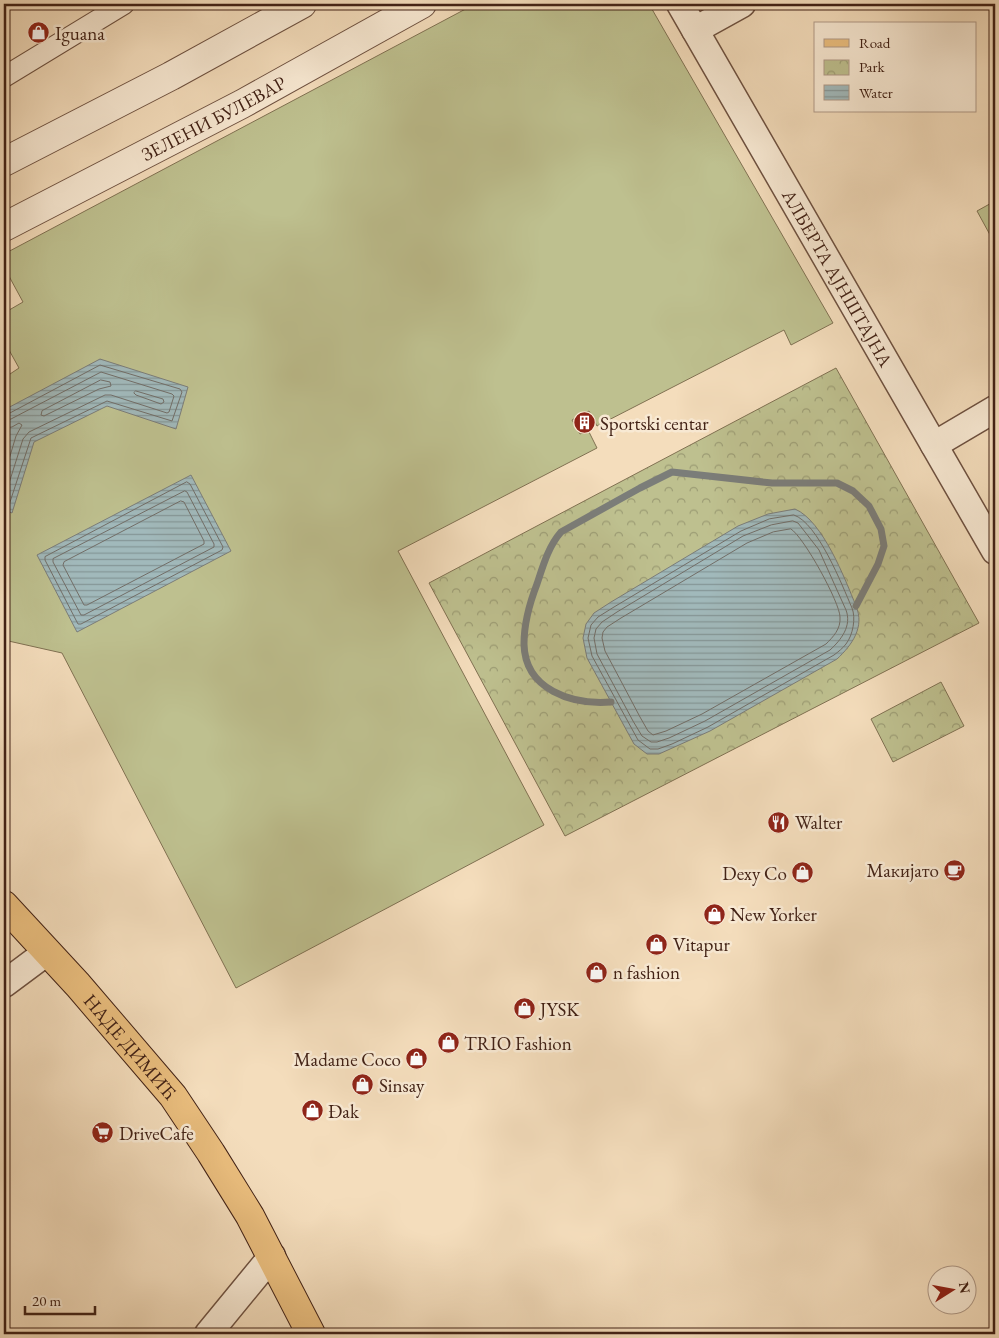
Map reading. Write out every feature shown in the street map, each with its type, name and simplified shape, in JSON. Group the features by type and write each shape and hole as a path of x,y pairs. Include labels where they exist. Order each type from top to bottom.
{"main road":[{"name":"НАДЕ ДИМИЋ","path":"4,905 122,1036 173,1096 248,1213 311,1334"}],"street":[{"path":"4,77 124,4"},
{"path":"4,162 172,76 302,4"},
{"name":"ЗЕЛЕНИ БУЛЕВАР","path":"4,227 242,104 422,4"},
{"name":"АЛБЕРТА АЈНШТАЈНА","path":"680,4 995,551"},
{"path":"695,30 742,4"},
{"path":"934,445 995,409"},
{"path":"4,984 47,952"},
{"path":"208,1334 272,1256"}],"green space":[{"path":"475,4 649,4 833,323 791,345 784,330 597,426 589,411 572,420 580,434 588,430 597,448 398,551 544,825 236,988 62,653 4,640 4,378 19,368 4,341 4,313 23,302 4,267 4,254"},
{"path":"995,201 995,244 977,211"},
{"path":"836,368 979,623 565,836 429,583"},
{"path":"941,682 964,726 893,762 871,719"}],"water":[{"path":"100,359 188,387 176,429 107,406 34,442 12,513 4,510 4,410"},
{"path":"191,475 231,551 77,632 37,555"},
{"path":"795,509 815,525 832,552 846,581 856,606 859,621 856,635 852,642 837,659 710,731 659,754 647,754 634,744 587,658 583,638 586,624 594,613 611,602 738,526 768,514"}],"waterway":[{"path":"611,702 581,701 567,697 553,691 533,673 526,660 524,644 530,606 546,557 561,532 672,472 772,483 837,483 853,491 869,506 881,529 884,546 878,564 856,606"}],"place":[{"name":"Iguana","path":"39,33"},
{"name":"Sportski centar","path":"584,423"},
{"name":"Walter","path":"779,822"},
{"name":"Макијато","path":"955,870"},
{"name":"Dexy Co","path":"803,873"},
{"name":"New Yorker","path":"714,914"},
{"name":"Vitapur","path":"657,944"},
{"name":"n fashion","path":"597,972"},
{"name":"JYSK","path":"524,1009"},
{"name":"TRIO Fashion","path":"448,1043"},
{"name":"Madame Coco","path":"417,1059"},
{"name":"Sinsay","path":"363,1085"},
{"name":"Đak","path":"312,1111"},
{"name":"DriveCafe","path":"103,1133"}]}
